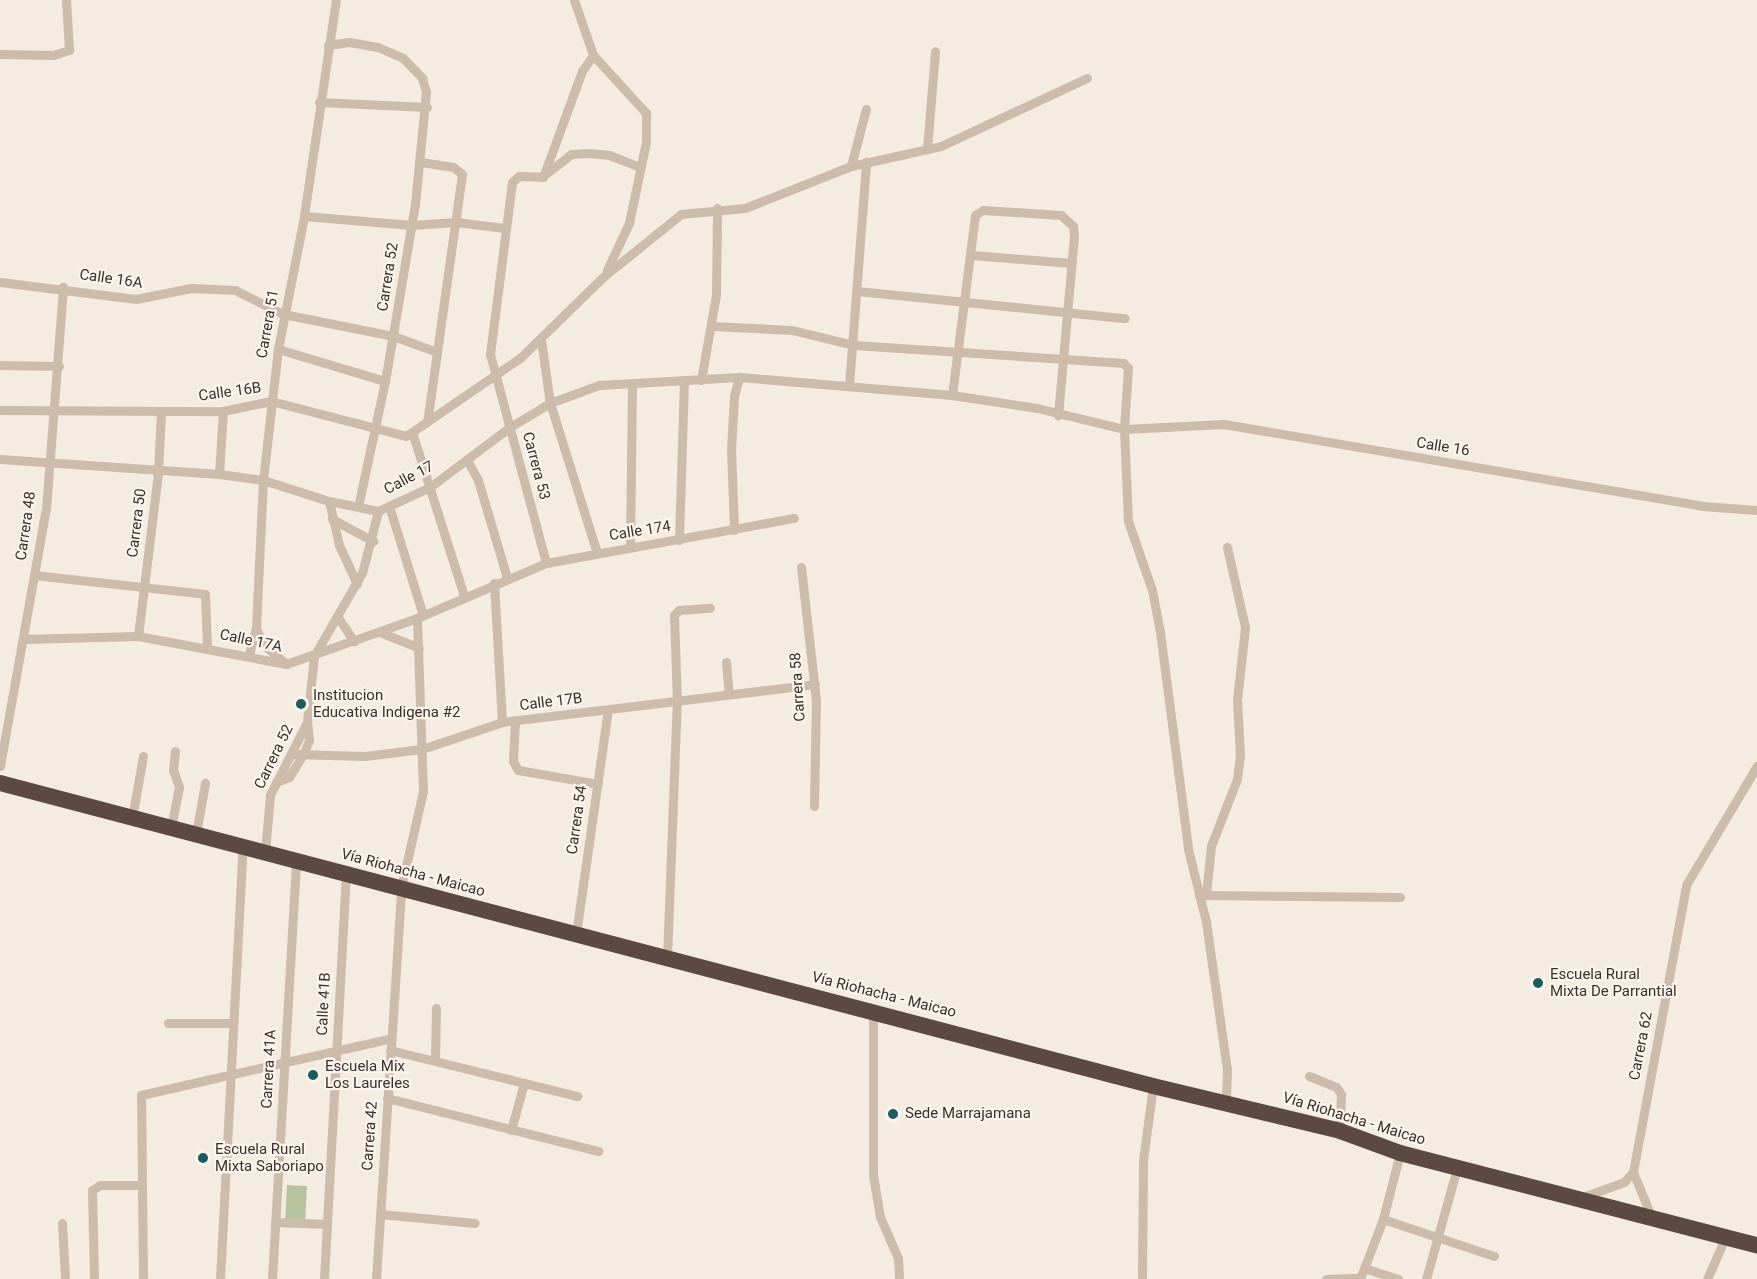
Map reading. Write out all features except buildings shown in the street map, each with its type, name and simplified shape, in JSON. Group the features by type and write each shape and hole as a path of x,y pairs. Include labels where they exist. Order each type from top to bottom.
{"highway":[{"name":"Vía Riohacha - Maicao","path":"0,783 1154,1086 1226,1101 1340,1131 1401,1153 1757,1245"}],"street":[{"path":"0,54 52,55 69,50 66,0"},
{"name":"Carrera 51","path":"249,654 256,628 263,480 271,401 283,314 304,216 319,102 336,0"},
{"path":"574,0 593,55 646,113 646,142 629,223 603,278"},
{"name":"Carrera 52","path":"328,45 349,42 378,47 404,58 422,78 427,107 412,225 393,336 358,507"},
{"path":"927,149 935,51"},
{"path":"543,177 582,71 593,55"},
{"path":"464,596 430,487 409,434 495,376 542,340 603,278 681,214 717,208 745,208 851,166 941,146 1087,78"},
{"path":"319,102 427,107"},
{"path":"851,166 866,109"},
{"path":"543,177 571,154 609,155 640,167"},
{"path":"421,162 453,167 462,174 427,422"},
{"path":"849,385 854,345 866,162"},
{"name":"Carrera 53","path":"543,177 519,176 512,182 504,228 490,354 546,563"},
{"path":"700,380 712,326 717,208"},
{"path":"952,395 978,211 1061,215 1073,226 1072,262 1058,415"},
{"path":"304,216 412,225 456,222 504,228"},
{"path":"971,255 1072,262"},
{"name":"Calle 16A","path":"0,282 63,288 136,299 212,287 254,297 283,314"},
{"name":"Carrera 48","path":"0,766 46,509 48,461 59,366 63,288"},
{"path":"857,291 1067,310 1125,318"},
{"path":"283,314 393,336 437,352"},
{"path":"712,326 792,330 854,345 1124,363 1128,368 1124,429 1128,521 1152,590 1158,622 1224,1047 1226,1101"},
{"path":"542,340 550,403 597,553"},
{"path":"278,349 385,381"},
{"path":"0,365 59,366"},
{"path":"734,530 731,450 734,396 739,377"},
{"name":"Calle 17","path":"0,459 219,474 263,480 329,501 378,511 430,487 510,427 550,403 599,385 739,377 952,395"},
{"path":"679,540 684,381"},
{"path":"630,547 632,384"},
{"name":"Calle 16","path":"952,395 1124,429 1224,424 1702,506 1757,510"},
{"name":"Calle 16B","path":"0,410 223,411 271,401 376,428 409,434"},
{"path":"219,474 223,411"},
{"name":"Carrera 50","path":"138,636 158,471 162,412"},
{"path":"467,460 478,480 507,578"},
{"path":"329,501 332,519 357,584"},
{"path":"389,506 420,617 423,791 401,888"},
{"name":"Carrera 52","path":"265,852 269,804 276,782 289,777 298,754 309,740 307,722 314,656 339,619 357,584 372,541 378,511"},
{"name":"Calle 174","path":"494,583 546,563 794,518"},
{"path":"332,519 372,541"},
{"path":"1201,895 1212,846 1237,779 1240,755 1237,700 1245,627 1227,547"},
{"name":"Carrera 58","path":"801,567 815,684 814,806"},
{"path":"34,575 205,594 207,647"},
{"path":"494,583 502,722"},
{"name":"Calle 17A","path":"23,639 138,636 249,654 286,664 420,617 494,583"},
{"path":"667,958 677,702 674,615 679,610 710,608"},
{"path":"339,619 354,641"},
{"path":"256,628 263,644 286,664"},
{"path":"380,632 419,648"},
{"path":"726,662 729,694"},
{"name":"Calle 17B","path":"298,754 365,756 423,749 502,722 815,684"},
{"name":"Carrera 54","path":"576,934 608,710"},
{"path":"515,721 513,761 518,770 598,784"},
{"path":"171,828 179,787 172,766 176,751"},
{"path":"132,818 142,756"},
{"name":"Carrera 62","path":"1633,1172 1686,885 1757,766"},
{"path":"196,834 205,783"},
{"path":"220,1279 243,847"},
{"name":"Carrera 41A","path":"272,1279 296,861"},
{"name":"Calle 41B","path":"324,1279 346,874"},
{"name":"Carrera 42","path":"376,1279 401,888"},
{"path":"1201,895 1400,897"},
{"path":"435,1061 436,1008"},
{"path":"873,1011 873,1175 880,1217 898,1258 899,1279"},
{"path":"168,1023 233,1023"},
{"path":"143,1279 141,1095 391,1038"},
{"path":"390,1050 577,1096"},
{"path":"1309,1076 1336,1087 1341,1094 1340,1131"},
{"path":"511,1130 524,1083"},
{"path":"1142,1279 1143,1160 1154,1086"},
{"path":"387,1098 598,1151"},
{"path":"1326,1279 1360,1279 1383,1219 1401,1153"},
{"path":"1426,1279 1439,1240 1457,1168"},
{"path":"1579,1199 1624,1182 1633,1172 1651,1216"},
{"path":"94,1279 92,1190 99,1185 142,1185"},
{"path":"380,1214 475,1223"},
{"path":"1383,1219 1439,1240 1494,1256"},
{"path":"275,1222 327,1224"},
{"path":"62,1223 65,1279"},
{"path":"1707,1279 1726,1236"},
{"path":"1364,1268 1398,1279"}],"green space":[{"path":"287,1185 307,1186 305,1220 285,1219"}],"place":[{"name":"Institucion Educativa Indigena #2","path":"301,704"},
{"name":"Escuela Rural Mixta De Parrantial","path":"1538,983"},
{"name":"Escuela Mix Los Laureles","path":"313,1075"},
{"name":"Sede Marrajamana","path":"893,1114"},
{"name":"Escuela Rural Mixta Saboriapo","path":"203,1158"}]}
